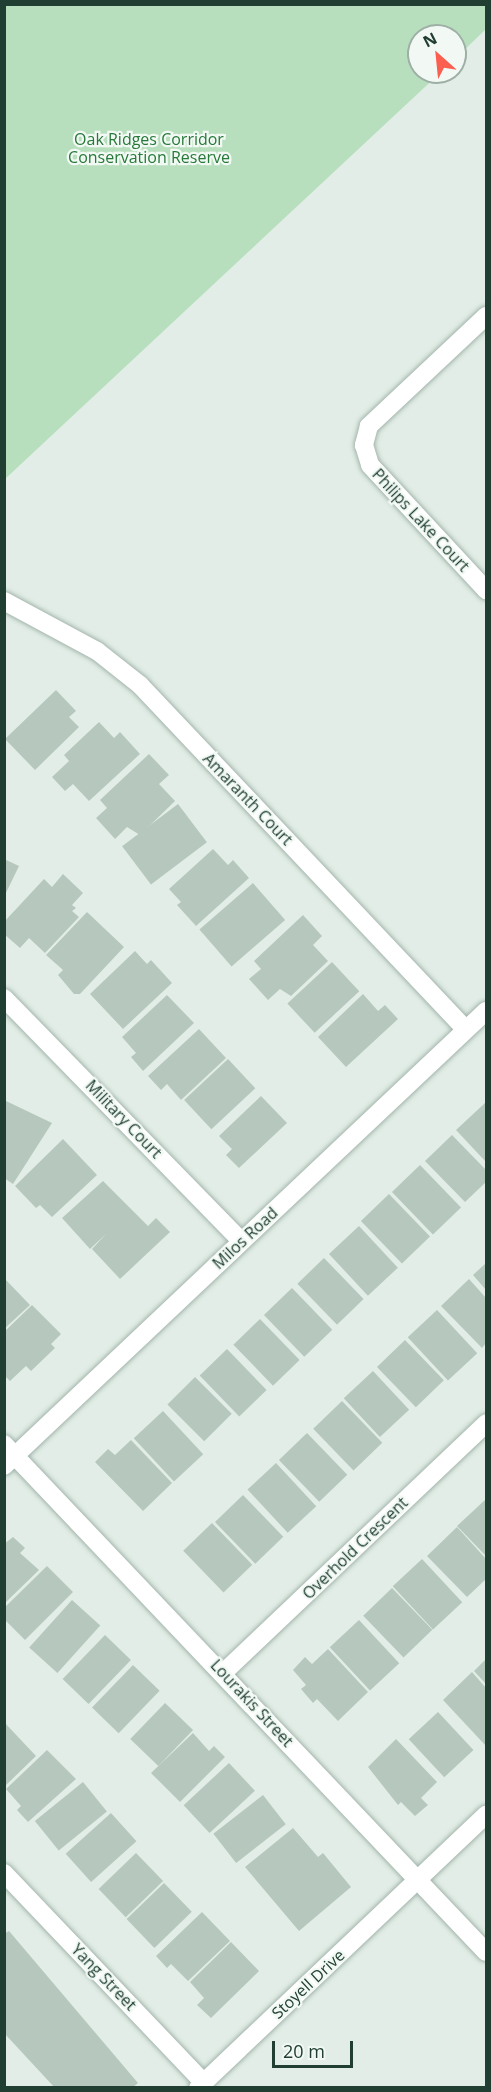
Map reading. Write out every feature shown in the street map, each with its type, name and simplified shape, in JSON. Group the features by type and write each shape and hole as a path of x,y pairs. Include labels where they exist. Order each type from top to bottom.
{"street":[{"name":"Philips Lake Court","path":"486,316 369,426 364,445 370,465 486,590"},
{"name":"Amaranth Court","path":"4,602 97,651 140,685 465,1029"},
{"name":"Military Court","path":"4,998 242,1241"},
{"name":"Milos Road","path":"8,1455 242,1241 486,1011"},
{"name":"Overhold Crescent","path":"223,1673 486,1423"},
{"name":"Lourakis Street","path":"8,1455 223,1673 486,1952"},
{"path":"418,1880 486,1815"},
{"name":"Yang Street","path":"4,1873 200,2085"},
{"name":"Stoyell Drive","path":"200,2085 418,1880"}],"green space":[{"name":"Oak Ridges Corridor Conservation Reserve","path":"5,4 486,5 486,29 467,47 467,24 407,24 407,84 428,84 5,479"}],"building":[{"path":"56,690 76,711 69,717 79,727 35,770 5,739"},
{"path":"99,722 114,738 120,732 140,754 89,801 73,784 65,791 52,777 69,761 64,755"},
{"path":"149,754 169,775 159,784 175,801 140,835 127,827 115,839 96,818 107,808 100,800"},
{"path":"178,804 207,842 151,884 122,846"},
{"path":"213,849 228,865 233,860 249,878 196,926 177,905 181,902 169,889"},
{"path":"4,859 19,866 4,897"},
{"path":"63,874 83,893 72,905 76,908 72,911 79,917 45,953 29,938 20,948 4,934 4,922 44,879 52,887"},
{"path":"253,883 285,920 232,967 199,930"},
{"path":"87,912 124,947 80,994 74,994 58,975 63,970 46,955"},
{"path":"303,915 322,936 313,945 328,961 291,996 280,989 268,1000 249,979 261,969 254,961"},
{"path":"135,951 147,964 151,960 172,983 123,1029 90,994"},
{"path":"332,962 359,991 315,1033 287,1004"},
{"path":"363,994 378,1011 385,1005 398,1019 346,1067 318,1037"},
{"path":"167,995 194,1023 143,1071 131,1057 136,1053 122,1037"},
{"path":"199,1029 226,1058 181,1100 167,1084 161,1090 148,1076"},
{"path":"228,1059 255,1088 211,1129 184,1100"},
{"path":"261,1096 287,1123 239,1168 226,1155 232,1149 219,1136"},
{"path":"6,1101 52,1123 13,1184 4,1178"},
{"path":"486,1104 486,1162 456,1130"},
{"path":"452,1135 486,1170 486,1182 465,1202 425,1161"},
{"path":"63,1139 97,1175 52,1217 40,1205 36,1208 15,1186"},
{"path":"420,1165 461,1207 433,1235 392,1192"},
{"path":"103,1181 148,1226 156,1218 170,1232 120,1279 92,1249 106,1234 90,1249 62,1218"},
{"path":"389,1194 430,1236 402,1264 361,1221"},
{"path":"359,1226 398,1268 368,1296 329,1254"},
{"path":"324,1258 364,1299 337,1325 297,1284"},
{"path":"486,1263 486,1290 473,1275"},
{"path":"4,1278 30,1305 4,1329"},
{"path":"469,1279 486,1298 486,1343 482,1348 441,1306"},
{"path":"292,1288 332,1330 304,1357 264,1315"},
{"path":"32,1305 61,1334 51,1344 55,1348 31,1371 26,1366 10,1381 4,1375 4,1332"},
{"path":"437,1310 477,1353 448,1380 408,1337"},
{"path":"260,1319 300,1360 273,1386 233,1345"},
{"path":"405,1340 444,1380 416,1407 377,1367"},
{"path":"227,1349 267,1390 239,1416 200,1375"},
{"path":"373,1371 409,1410 380,1437 344,1398"},
{"path":"195,1377 232,1414 204,1441 167,1405"},
{"path":"342,1401 382,1443 354,1471 313,1429"},
{"path":"163,1411 203,1454 174,1481 134,1438"},
{"path":"307,1433 347,1475 319,1502 279,1460"},
{"path":"131,1440 172,1483 143,1511 95,1462 108,1449 115,1455"},
{"path":"276,1463 316,1506 288,1533 247,1490"},
{"path":"243,1495 283,1537 255,1564 215,1522"},
{"path":"486,1499 486,1556 457,1526"},
{"path":"212,1523 252,1565 224,1593 183,1551"},
{"path":"457,1527 486,1559 486,1579 467,1597 427,1556"},
{"path":"13,1537 25,1548 20,1553 39,1570 4,1604 4,1544"},
{"path":"422,1559 462,1602 433,1629 393,1586"},
{"path":"47,1566 73,1592 25,1640 4,1619 4,1608"},
{"path":"392,1588 432,1630 404,1658 363,1616"},
{"path":"72,1600 100,1625 57,1673 29,1648"},
{"path":"359,1620 399,1663 370,1690 330,1647"},
{"path":"105,1635 131,1660 89,1704 63,1679"},
{"path":"328,1649 368,1692 338,1721 317,1699 313,1703 301,1689 306,1685 293,1670 305,1657 312,1664"},
{"path":"486,1659 486,1684 474,1671"},
{"path":"133,1665 160,1691 119,1733 92,1707"},
{"path":"472,1672 486,1688 486,1746 443,1700"},
{"path":"165,1703 193,1730 158,1766 130,1739"},
{"path":"438,1712 473,1750 444,1777 409,1739"},
{"path":"4,1722 36,1756 4,1787"},
{"path":"193,1733 209,1751 214,1746 225,1757 180,1802 151,1773"},
{"path":"396,1739 437,1782 421,1798 428,1805 415,1816 401,1802 398,1805 368,1767"},
{"path":"47,1750 76,1779 28,1822 17,1810 21,1806 6,1789"},
{"path":"229,1763 255,1791 210,1833 184,1805"},
{"path":"83,1782 107,1812 59,1851 35,1821"},
{"path":"263,1795 286,1824 236,1863 213,1834"},
{"path":"111,1813 136,1841 91,1882 66,1854"},
{"path":"293,1828 318,1857 323,1853 351,1887 299,1931 245,1867"},
{"path":"136,1853 163,1881 126,1917 99,1889"},
{"path":"164,1883 192,1912 154,1948 127,1919"},
{"path":"202,1912 230,1941 188,1981 171,1964 167,1968 156,1956"},
{"path":"9,1931 138,2083 132,2088 55,2088 4,2033 4,1934"},
{"path":"231,1942 259,1971 211,2018 197,2005 204,1998 190,1982"}]}
